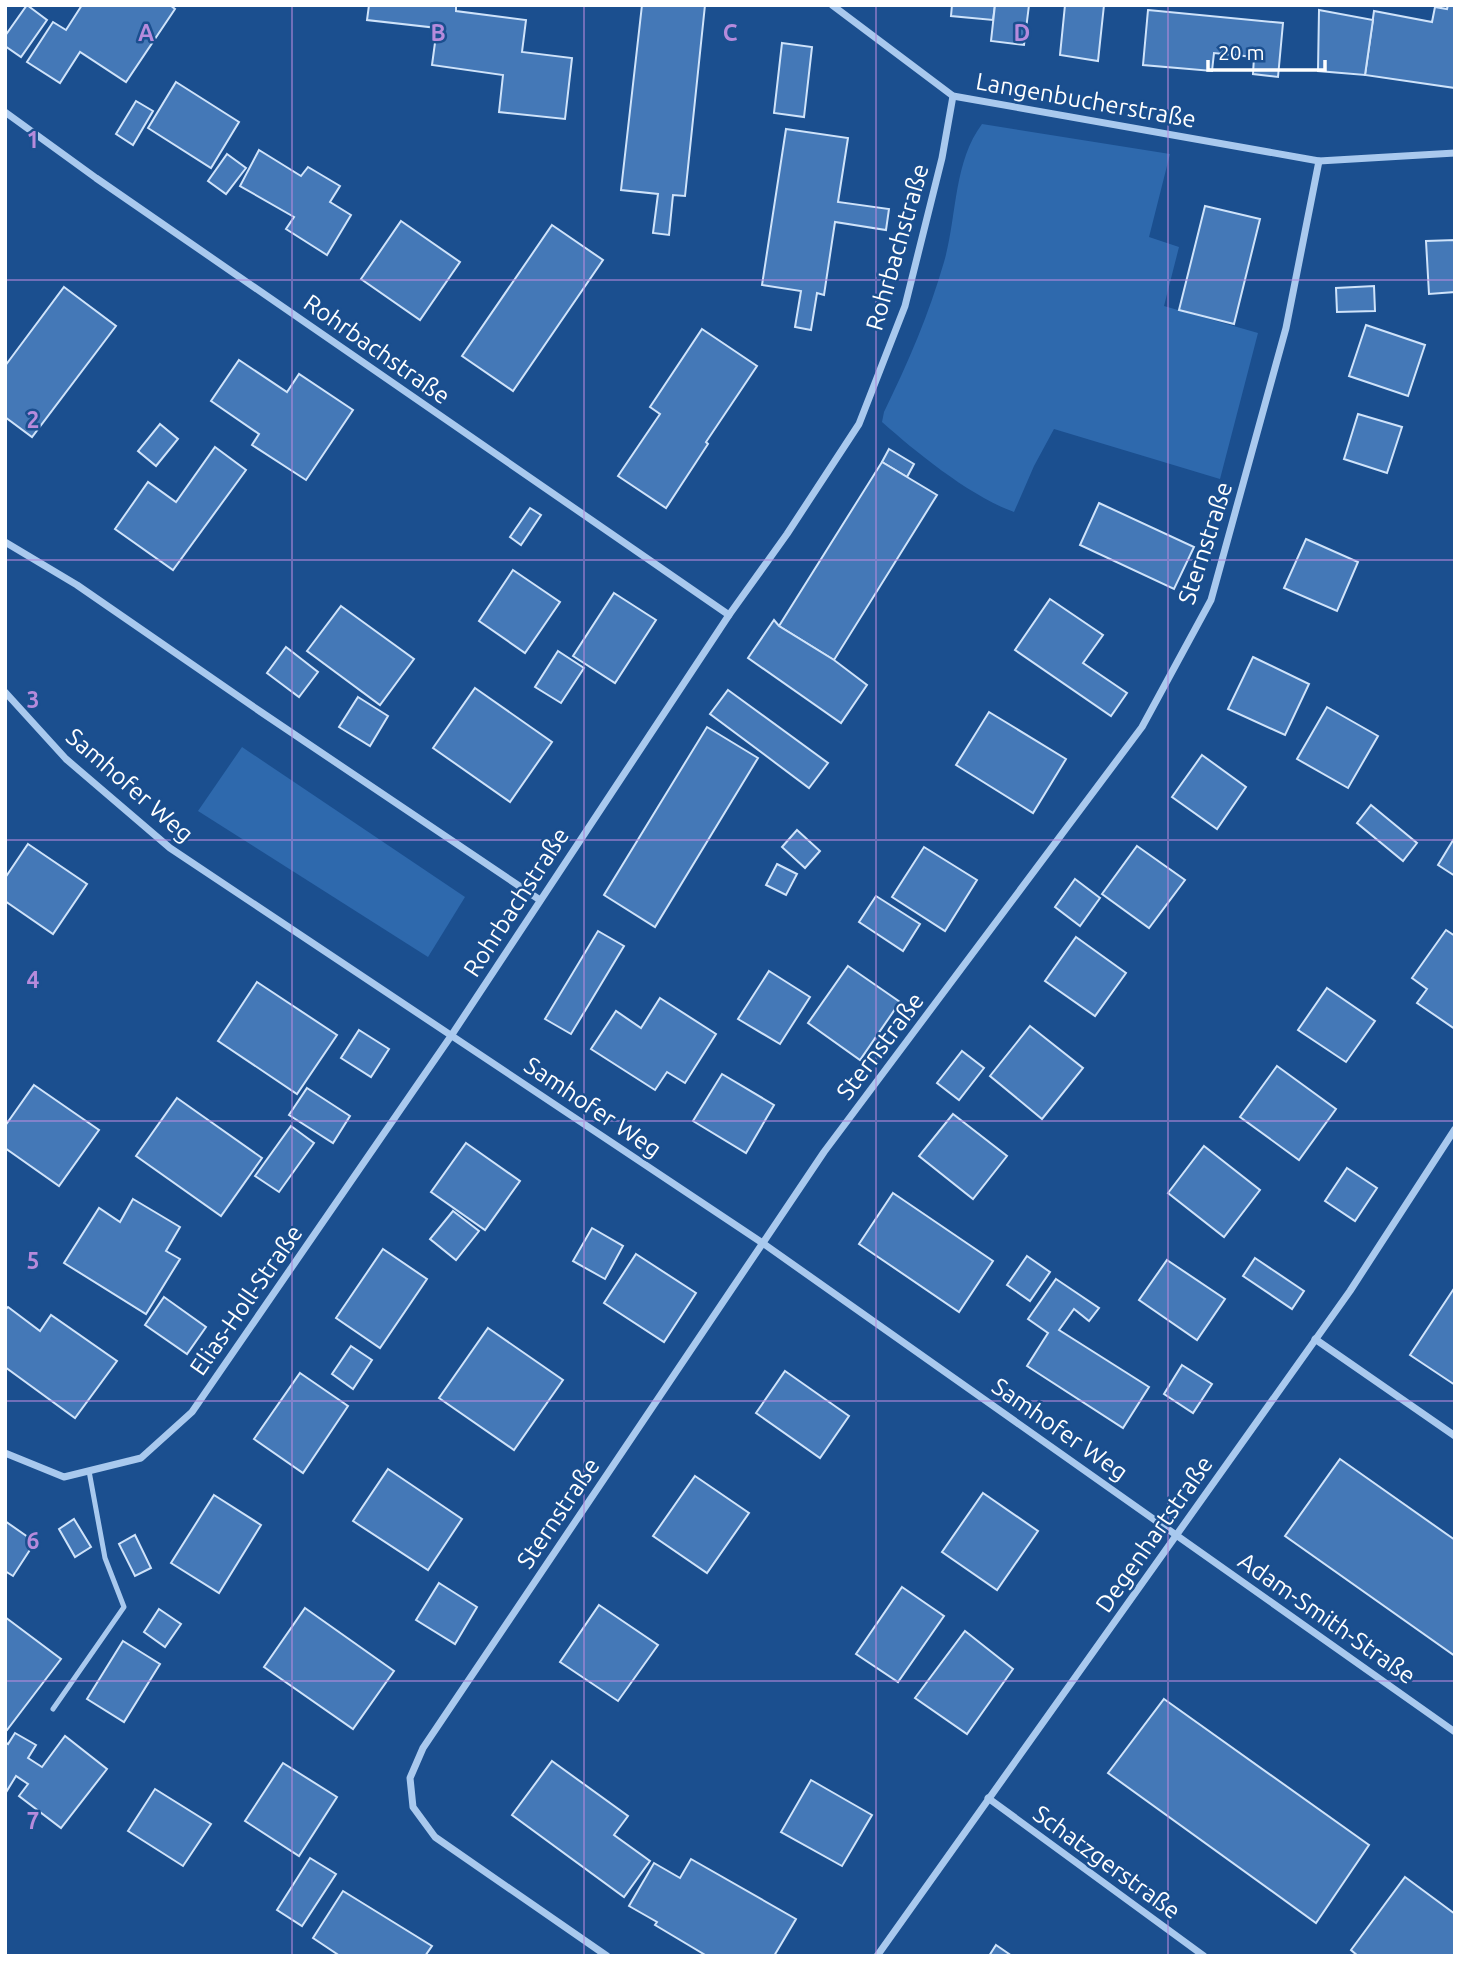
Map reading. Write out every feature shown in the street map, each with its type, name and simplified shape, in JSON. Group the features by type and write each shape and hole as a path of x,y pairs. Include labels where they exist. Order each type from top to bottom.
{"street":[{"name":"Langenbucherstraße","path":"832,5 953,96 1319,161"},
{"name":"Rohrbachstraße","path":"451,1036 729,615 787,534 859,424 905,306 942,158 953,96"},
{"name":"Rohrbachstraße","path":"5,112 107,186 729,615"},
{"path":"1319,161 1455,153"},
{"name":"Sternstraße","path":"607,1956 435,1837 413,1807 410,1778 423,1748 824,1152 1142,727 1211,600 1286,328 1319,161"},
{"path":"5,542 76,585 540,900"},
{"name":"Samhofer Weg","path":"5,692 66,760 170,848 764,1244 1177,1535"},
{"name":"Elias-Holl-Straße","path":"5,1453 64,1477 141,1458 192,1412 451,1036"},
{"name":"Degenhartstraße","path":"877,1956 1350,1291 1455,1129"},
{"path":"1315,1339 1455,1436"},
{"name":"Adam-Smith-Straße","path":"1177,1535 1455,1732"},
{"name":"Schatzgerstraße","path":"988,1798 1204,1956"}],"lane":[{"path":"53,1709 124,1607 105,1558 89,1471"}],"shaded area":[{"path":"982,124 1170,154 1149,237 1179,247 1164,306 1258,333 1220,479 1054,429 1014,512 962,485 882,422 938,281 948,245 961,173 973,139"},
{"path":"242,747 465,897 428,957 198,811"}],"building":[{"path":"27,5 47,20 21,57 5,46 5,36"},
{"path":"82,5 170,5 175,9 126,82 80,52 60,83 27,62 53,22 66,30"},
{"path":"369,5 456,5 456,11 526,20 522,52 572,58 565,119 499,112 503,75 432,65 437,28 367,20"},
{"path":"642,5 705,5 685,196 673,195 669,235 653,233 658,194 621,190"},
{"path":"952,5 995,5 993,20 951,16"},
{"path":"995,5 1029,5 1024,45 991,41"},
{"path":"1065,5 1104,5 1098,61 1060,55"},
{"path":"1448,5 1455,5 1455,88 1365,75 1374,11 1432,22 1435,7 1447,9"},
{"path":"1148,10 1283,23 1278,77 1253,74 1254,57 1214,53 1212,71 1143,65"},
{"path":"1319,10 1373,20 1365,75 1318,71"},
{"path":"782,43 812,47 804,117 774,113"},
{"path":"176,82 239,122 211,168 148,128"},
{"path":"136,101 153,111 133,145 116,134"},
{"path":"786,129 848,138 838,202 889,209 886,230 835,222 824,295 817,293 811,330 795,327 801,291 762,285"},
{"path":"259,150 301,176 308,167 340,186 330,202 351,215 327,255 286,229 294,217 240,186"},
{"path":"227,154 246,168 226,194 208,181"},
{"path":"1205,206 1260,219 1234,324 1179,310"},
{"path":"401,221 460,262 420,320 361,279"},
{"path":"552,225 603,260 513,391 462,356"},
{"path":"1455,240 1455,292 1429,294 1426,241"},
{"path":"1374,286 1375,311 1337,312 1336,288"},
{"path":"64,287 116,326 32,437 5,417 5,366"},
{"path":"1366,325 1425,345 1408,396 1349,376"},
{"path":"702,329 757,366 666,508 618,476 660,414 650,407"},
{"path":"239,360 287,392 299,374 353,410 306,480 252,445 259,434 211,401"},
{"path":"1358,414 1402,427 1387,473 1344,459"},
{"path":"160,424 178,439 156,466 138,451"},
{"path":"215,447 246,470 173,570 115,529 148,482 176,502"},
{"path":"889,449 914,464 907,477 882,462"},
{"path":"882,462 937,495 834,660 779,626"},
{"path":"1099,503 1194,547 1174,589 1080,545"},
{"path":"530,508 541,515 521,545 510,537"},
{"path":"1306,539 1358,562 1337,611 1284,588"},
{"path":"513,570 560,602 525,653 479,621"},
{"path":"614,593 656,620 615,683 573,656"},
{"path":"1050,599 1103,635 1083,663 1127,693 1111,716 1015,650"},
{"path":"341,606 414,659 380,705 307,651"},
{"path":"774,620 867,685 841,723 748,658"},
{"path":"286,647 318,672 299,697 267,673"},
{"path":"558,651 584,668 561,703 535,687"},
{"path":"1253,657 1309,684 1285,735 1228,709"},
{"path":"475,688 552,742 510,802 433,748"},
{"path":"728,690 828,763 809,788 710,714"},
{"path":"358,697 388,716 370,746 339,727"},
{"path":"1327,707 1378,736 1348,788 1297,759"},
{"path":"989,712 1066,759 1033,813 956,765"},
{"path":"707,727 758,758 655,927 604,895"},
{"path":"1202,755 1246,787 1217,829 1172,797"},
{"path":"1371,805 1417,843 1403,861 1357,823"},
{"path":"797,830 820,851 805,868 782,847"},
{"path":"1455,837 1455,876 1438,865"},
{"path":"28,844 87,884 53,934 5,901 5,878"},
{"path":"1137,846 1185,880 1149,928 1102,894"},
{"path":"924,847 977,880 945,931 892,897"},
{"path":"777,864 797,874 786,895 766,885"},
{"path":"1075,879 1100,898 1080,926 1055,907"},
{"path":"876,896 920,924 903,951 859,922"},
{"path":"1446,930 1455,936 1455,1029 1417,1003 1427,989 1412,978"},
{"path":"598,931 624,946 571,1034 545,1019"},
{"path":"1076,937 1126,973 1095,1016 1045,981"},
{"path":"848,966 900,1002 860,1060 808,1023"},
{"path":"769,971 810,997 780,1044 738,1019"},
{"path":"257,982 337,1035 297,1094 218,1041"},
{"path":"1327,988 1375,1021 1346,1062 1298,1030"},
{"path":"660,998 716,1034 685,1083 667,1072 655,1090 591,1049 616,1011 641,1028"},
{"path":"1030,1026 1083,1068 1042,1119 990,1076"},
{"path":"359,1030 389,1049 371,1077 341,1058"},
{"path":"962,1051 984,1068 959,1100 937,1083"},
{"path":"1277,1066 1336,1109 1299,1160 1240,1117"},
{"path":"722,1074 774,1105 746,1153 693,1121"},
{"path":"34,1085 99,1130 59,1186 5,1148 5,1126"},
{"path":"307,1088 350,1116 333,1143 289,1115"},
{"path":"177,1098 262,1158 221,1216 136,1156"},
{"path":"953,1114 1007,1156 973,1199 919,1156"},
{"path":"291,1126 314,1143 279,1192 255,1176"},
{"path":"466,1143 520,1181 485,1230 431,1192"},
{"path":"1204,1146 1260,1190 1224,1237 1168,1193"},
{"path":"1347,1168 1377,1188 1355,1221 1325,1201"},
{"path":"893,1193 993,1261 959,1312 859,1244"},
{"path":"133,1199 180,1227 166,1251 180,1259 146,1314 64,1263 99,1208 120,1222"},
{"path":"453,1211 479,1231 456,1260 430,1239"},
{"path":"592,1228 623,1246 605,1279 573,1261"},
{"path":"383,1249 427,1279 380,1348 336,1318"},
{"path":"636,1254 696,1293 664,1342 604,1303"},
{"path":"1027,1256 1050,1272 1030,1301 1007,1285"},
{"path":"1255,1258 1304,1291 1292,1309 1243,1276"},
{"path":"1167,1260 1225,1299 1197,1340 1139,1300"},
{"path":"1056,1279 1099,1308 1089,1321 1074,1309 1059,1330 1149,1387 1123,1428 1027,1366 1048,1333 1028,1319"},
{"path":"1455,1287 1455,1385 1410,1355"},
{"path":"164,1297 206,1327 187,1354 145,1325"},
{"path":"8,1307 40,1331 51,1315 117,1361 75,1418 5,1367 5,1310"},
{"path":"488,1328 563,1380 514,1450 439,1398"},
{"path":"351,1346 372,1360 353,1389 332,1374"},
{"path":"1182,1365 1212,1384 1193,1413 1164,1394"},
{"path":"785,1371 849,1416 820,1458 756,1413"},
{"path":"300,1373 348,1406 303,1473 254,1439"},
{"path":"1340,1459 1455,1540 1455,1656 1285,1536"},
{"path":"388,1469 462,1519 428,1570 353,1521"},
{"path":"695,1476 749,1513 707,1573 653,1536"},
{"path":"983,1493 1038,1531 997,1590 942,1552"},
{"path":"214,1495 261,1525 219,1593 171,1563"},
{"path":"74,1519 91,1547 75,1557 59,1529"},
{"path":"5,1521 35,1542 13,1576 5,1571"},
{"path":"135,1535 151,1568 135,1576 119,1544"},
{"path":"439,1583 477,1607 455,1644 416,1620"},
{"path":"902,1587 944,1616 898,1682 856,1654"},
{"path":"599,1605 658,1645 618,1701 560,1662"},
{"path":"305,1608 394,1671 353,1729 264,1667"},
{"path":"159,1609 181,1624 165,1647 144,1632"},
{"path":"5,1617 61,1659 7,1730 5,1729"},
{"path":"965,1631 1013,1669 967,1734 915,1698"},
{"path":"123,1641 160,1664 124,1722 87,1699"},
{"path":"1164,1699 1369,1845 1316,1923 1108,1773"},
{"path":"15,1733 36,1745 28,1758 42,1767 65,1736 107,1769 61,1828 19,1796 28,1784 16,1776 5,1794 5,1742 8,1744"},
{"path":"552,1761 628,1816 614,1835 650,1861 624,1897 512,1815"},
{"path":"283,1763 337,1797 299,1856 245,1821"},
{"path":"811,1780 872,1815 842,1866 781,1832"},
{"path":"155,1789 211,1824 183,1866 128,1831"},
{"path":"310,1858 336,1874 302,1926 277,1910"},
{"path":"691,1859 796,1919 774,1956 707,1956 629,1906 654,1863 680,1878"},
{"path":"1405,1877 1455,1914 1455,1956 1358,1956 1351,1950"},
{"path":"343,1891 432,1946 425,1956 340,1956 313,1938"},
{"path":"996,1945 1012,1956 989,1956"}]}
